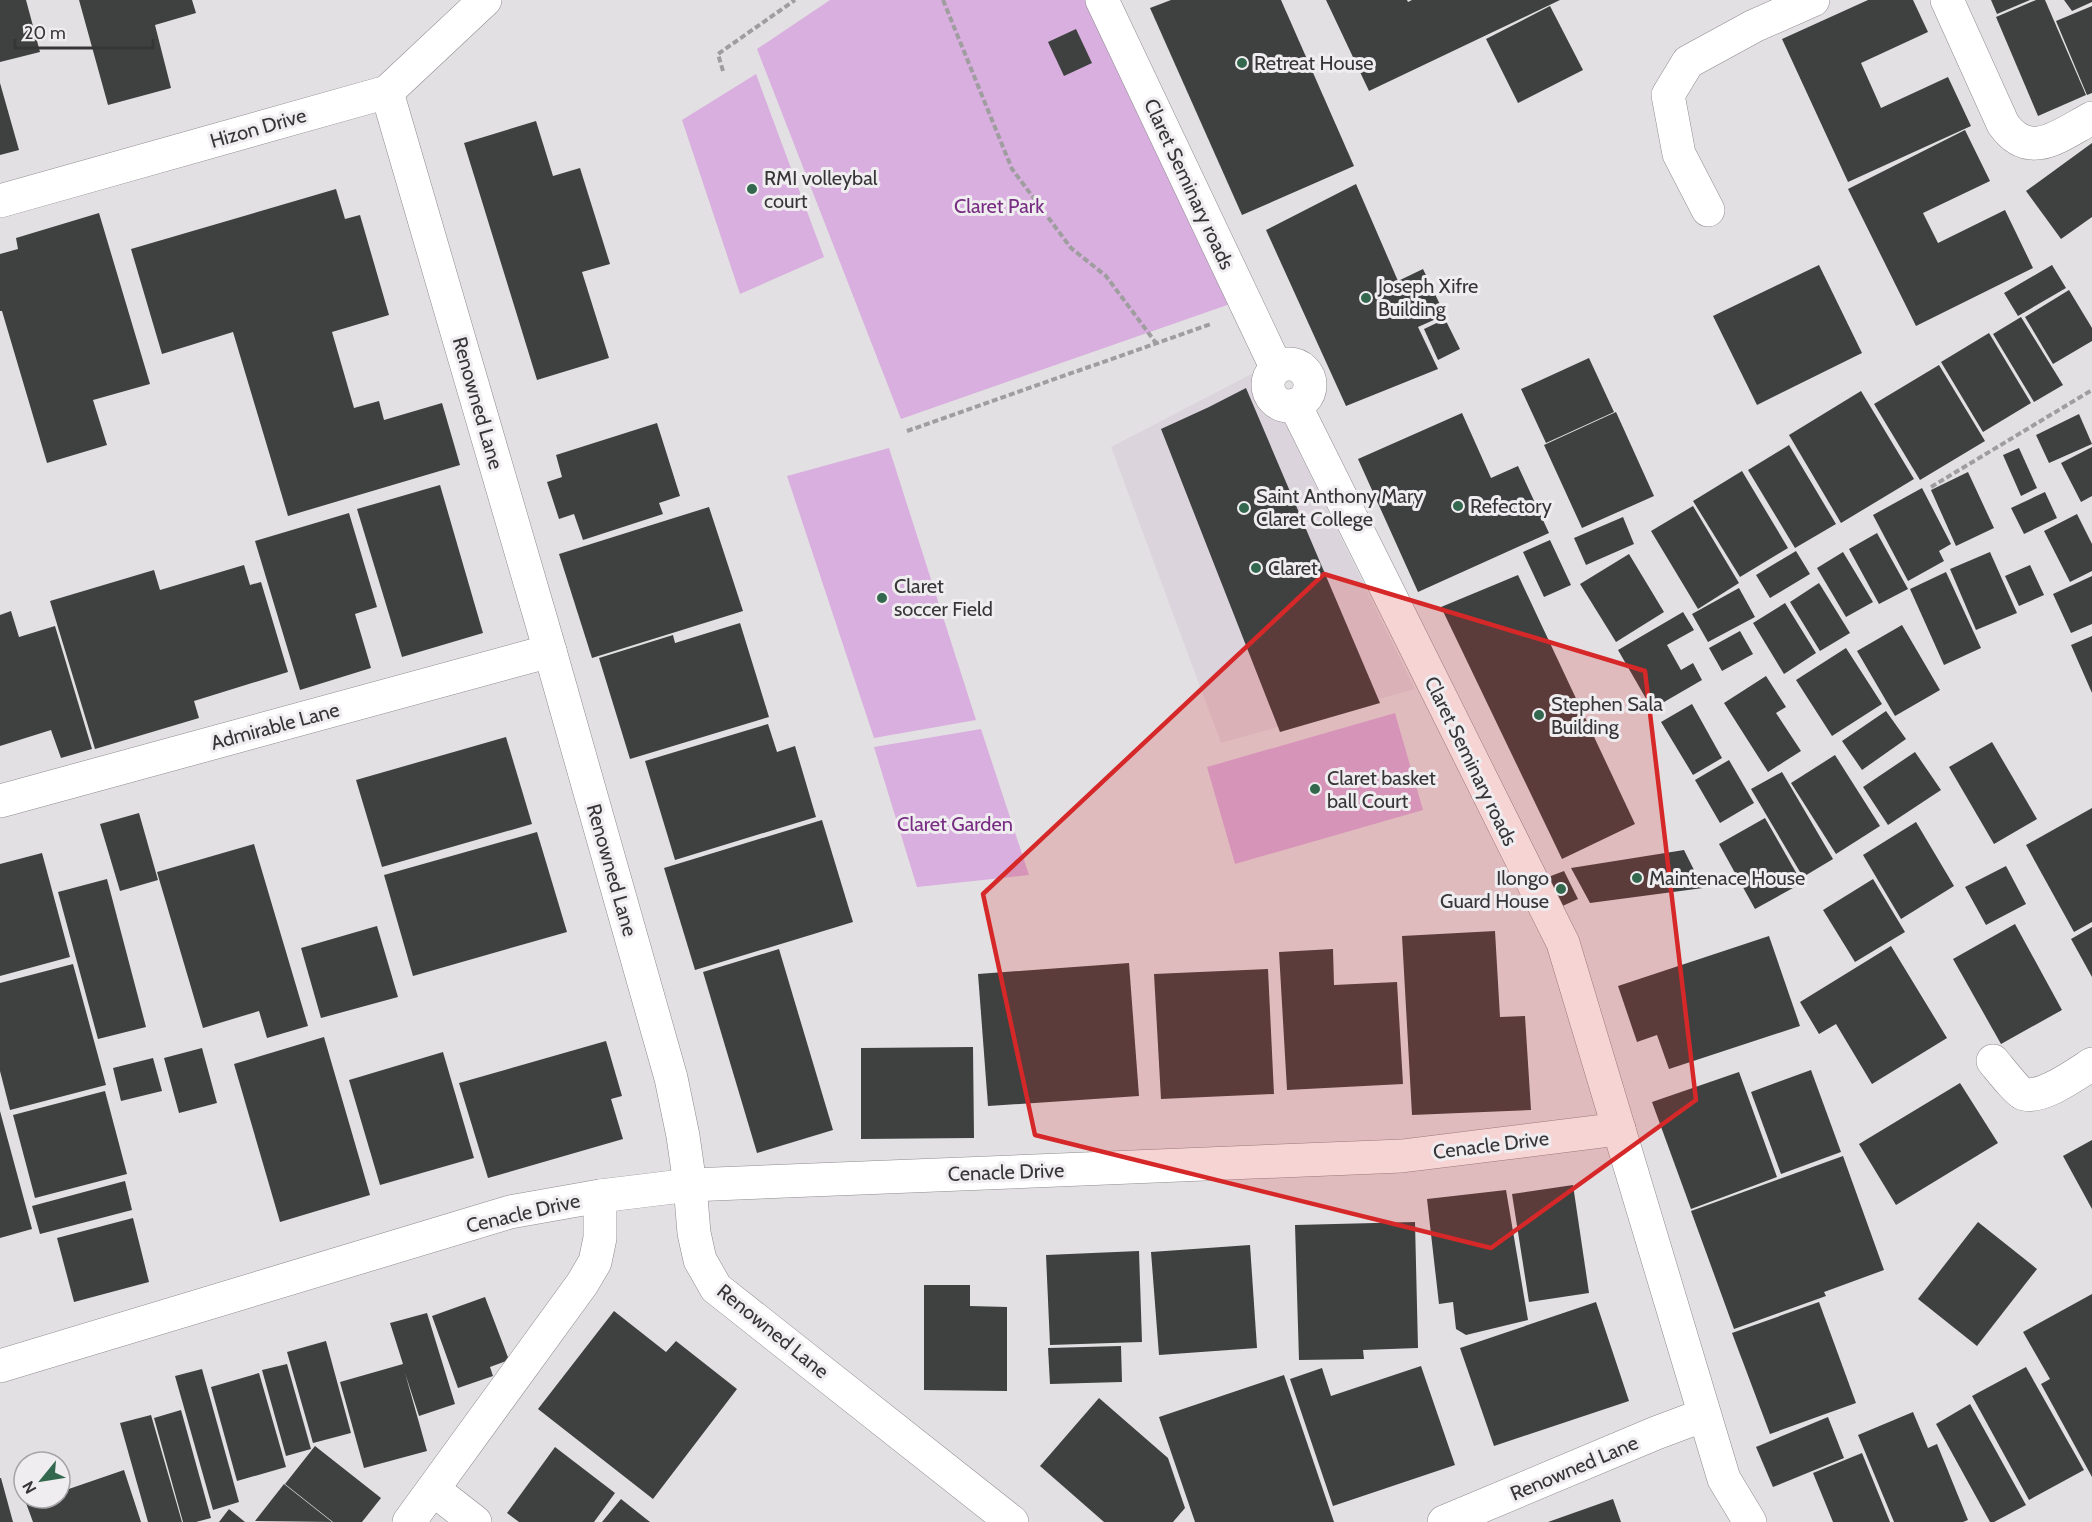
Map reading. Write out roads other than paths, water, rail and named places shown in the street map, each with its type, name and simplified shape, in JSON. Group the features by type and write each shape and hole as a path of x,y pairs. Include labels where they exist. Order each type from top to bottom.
{"street":[{"name":"Hizon Drive","path":"0,201 387,92 485,0"},
{"name":"Claret Seminary roads","path":"1102,0 1276,367 1294,364 1303,369 1308,376 1310,385 1308,394 1294,405 1563,943 1619,1129"},
{"path":"1708,210 1679,154 1668,95 1688,63 1754,26 1813,0"},
{"path":"1947,0 2003,124 2011,136 2023,142 2037,144 2051,140 2092,118"},
{"name":"Renowned Lane","path":"387,92 550,651 671,1078 683,1136 694,1233 700,1260 716,1288 1012,1522"},
{"name":"Admirable Lane","path":"0,801 550,651"},
{"path":"1993,1061 2022,1093 2034,1095 2043,1093 2092,1064"},
{"path":"1619,1129 1724,1479 1750,1522"},
{"name":"Cenacle Drive","path":"0,1366 510,1212 600,1196 690,1185 1402,1156 1619,1129"},
{"path":"409,1522 582,1284 595,1262 600,1238 600,1196"},
{"name":"Renowned Lane","path":"1444,1522 1704,1415"},
{"path":"434,1490 475,1522"}],"place":[{"name":"Retreat House","path":"1242,63"},
{"name":"RMI volleybal court","path":"752,189"},
{"name":"Joseph Xifre Building","path":"1366,298"},
{"name":"Refectory","path":"1458,506"},
{"name":"Saint Anthony Mary Claret College","path":"1244,508"},
{"name":"Claret","path":"1256,568"},
{"name":"Claret soccer Field","path":"882,598"},
{"name":"Stephen Sala Building","path":"1539,715"},
{"name":"Claret basket ball Court","path":"1315,789"},
{"name":"Maintenace House","path":"1637,878"},
{"name":"Ilongo Guard House","path":"1561,889"}],"park label":[{"name":"Claret Park","path":"999,206"},
{"name":"Claret Garden","path":"955,824"}]}
